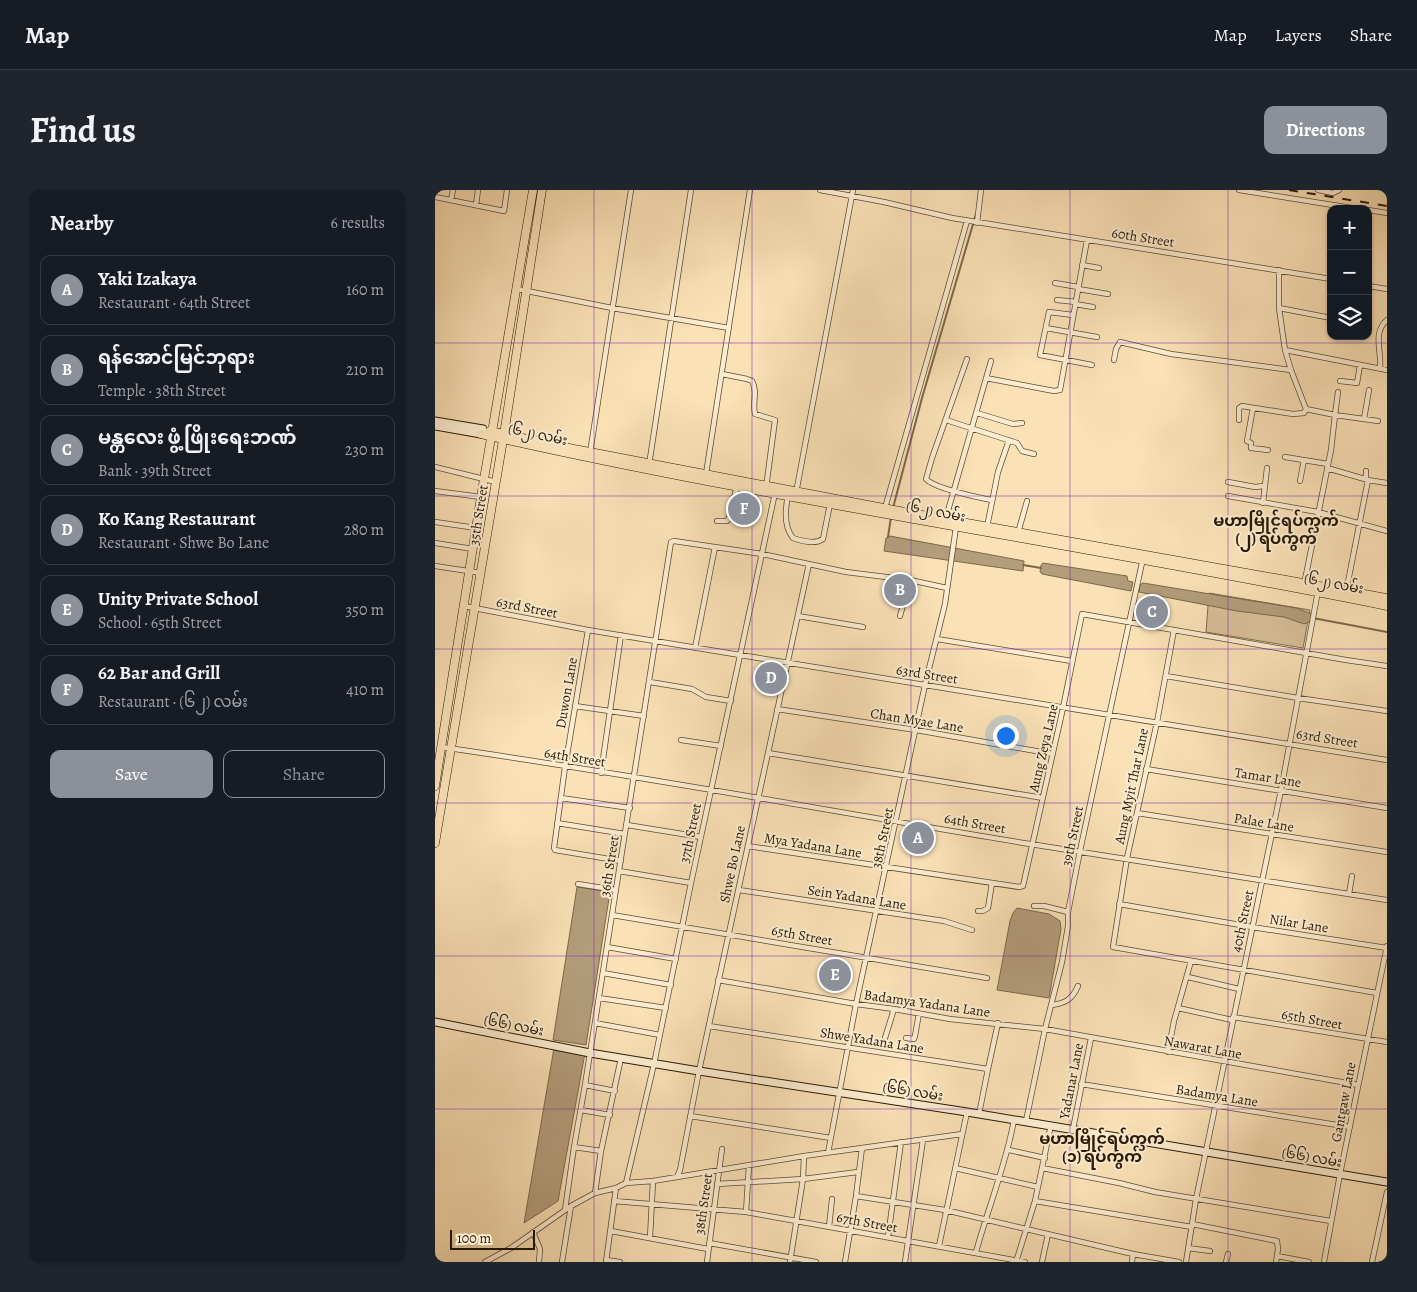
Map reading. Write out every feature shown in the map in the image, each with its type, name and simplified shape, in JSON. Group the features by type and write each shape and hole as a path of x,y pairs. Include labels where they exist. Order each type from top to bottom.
{"main road":[{"name":"35th Street","path":"435,786 463,606 533,190"},
{"name":"35th Street","path":"435,840 496,482 542,190"},
{"name":"(၆၂) လမ်း","path":"482,432 705,477 944,522 987,527 1143,558"},
{"name":"(၆၂) လမ်း","path":"705,477 737,486 765,488"},
{"name":"(၆၂) လမ်း","path":"792,493 830,504 890,512"},
{"name":"(၆၂) လမ်း","path":"944,522 956,527 1346,594 1387,598"},
{"name":"(၆၂) လမ်း","path":"1346,594 1387,606"}],"street":[{"path":"451,200 453,190"},
{"path":"475,205 478,190"},
{"path":"435,197 504,211 507,190"},
{"path":"590,454 631,190"},
{"path":"649,466 691,190"},
{"path":"705,477 750,190"},
{"name":"60th Street","path":"820,190 972,222 1327,278"},
{"path":"830,504 823,539 816,543 793,538 785,514 792,493 853,190"},
{"path":"890,512 981,190"},
{"path":"1239,190 1333,205"},
{"path":"1318,190 1333,193 1339,190"},
{"path":"1372,211 1387,213"},
{"path":"986,378 1059,390 1087,240"},
{"path":"1082,265 1099,268"},
{"path":"1279,270 1279,308 1285,350 1306,409"},
{"path":"1055,283 1109,294"},
{"path":"1372,287 1387,289"},
{"path":"517,289 729,328"},
{"path":"1057,300 1093,307"},
{"path":"1279,308 1327,317"},
{"path":"1073,315 1049,312 1040,355 1092,365"},
{"path":"1379,369 1381,360 1377,340 1382,324 1387,320"},
{"path":"1045,328 1097,337"},
{"path":"1114,360 1116,349 1120,342 1171,354 1291,370"},
{"path":"1285,350 1387,370"},
{"path":"967,359 926,479 930,483 991,500"},
{"path":"944,522 991,361"},
{"path":"1340,381 1357,384 1360,365"},
{"path":"722,374 747,378 752,381 755,390 755,414 775,420"},
{"path":"1364,419 1369,390"},
{"path":"1304,586 1327,466 1338,392"},
{"path":"1239,420 1239,408 1241,406 1297,415 1304,413 1306,409"},
{"path":"1253,408 1247,441 1251,443 1251,448 1267,450"},
{"path":"1306,409 1335,415 1378,420"},
{"path":"977,413 1013,424 1022,423"},
{"path":"765,488 776,414"},
{"path":"945,420 1017,443 1022,451 1034,454"},
{"path":"435,421 482,432"},
{"path":"435,426 482,432"},
{"path":"987,527 998,472 1009,440"},
{"path":"1285,457 1304,460 1387,483"},
{"path":"1301,481 1304,460"},
{"path":"435,467 496,482"},
{"path":"1263,503 1267,468"},
{"path":"1346,594 1367,479 1366,471"},
{"path":"1228,482 1255,487 1264,486"},
{"path":"717,521 727,521 729,518 737,486"},
{"name":"37th Street","path":"626,1183 671,985 775,490"},
{"path":"435,491 481,497"},
{"path":"1228,496 1318,512 1387,531"},
{"path":"1018,533 1027,501"},
{"path":"435,522 476,528"},
{"name":"38th Street","path":"828,1153 856,1004 907,776 915,730 937,638 956,527"},
{"name":"36th Street","path":"565,1210 651,682 672,541 715,547"},
{"path":"435,543 473,549"},
{"path":"695,648 715,547 762,554 847,572 910,580 947,588"},
{"name":"39th Street","path":"1026,1122 1045,1029 1062,962 1068,926 1068,912 1079,851 1143,558"},
{"name":"Shwe Bo Lane","path":"677,1177 809,564"},
{"path":"435,566 481,573"},
{"path":"900,616 910,580"},
{"name":"40th Street","path":"1186,1262 1196,1199 1281,790 1319,589"},
{"name":"63rd Street","path":"463,606 695,648 1387,760"},
{"name":"Aung Zeya Lane","path":"1023,886 1082,614 1129,622"},
{"path":"798,616 863,627"},
{"path":"1129,622 1387,666"},
{"name":"Duwon Lane","path":"588,630 565,767 554,850 621,861"},
{"name":"Aung Myit Thar Lane","path":"1174,630 1157,722 1127,858 1113,947 1191,961"},
{"path":"601,773 621,635"},
{"path":"937,638 1072,661"},
{"path":"1166,676 1387,711"},
{"path":"651,682 692,688 706,697 731,702"},
{"path":"575,706 644,716"},
{"name":"Chan Myae Lane","path":"777,709 1053,754"},
{"path":"681,740 721,746"},
{"name":"64th Street","path":"441,748 711,789 758,799 1387,900"},
{"path":"768,753 1043,798"},
{"name":"Tamar Lane","path":"1146,769 1387,808"},
{"path":"561,798 629,808"},
{"name":"Palae Lane","path":"1137,813 1387,852"},
{"path":"557,823 625,834"},
{"path":"627,825 701,838"},
{"name":"Mya Yadana Lane","path":"748,846 887,868 1019,887 1023,886"},
{"path":"619,871 691,883"},
{"path":"1349,894 1352,876"},
{"path":"978,911 988,908 991,883"},
{"path":"578,884 617,890"},
{"name":"Sein Yadana Lane","path":"739,890 944,922 971,930"},
{"name":"Nilar Lane","path":"1119,904 1252,927 1387,947"},
{"path":"1034,906 1044,906 1068,912"},
{"name":"65th Street","path":"612,915 987,978"},
{"path":"607,947 676,959"},
{"name":"Gantgaw Lane","path":"1324,1262 1340,1174 1387,947"},
{"path":"1168,1052 1191,961 1377,993"},
{"path":"603,973 671,985"},
{"path":"1188,977 1239,989"},
{"name":"Badamya Yadana Lane","path":"719,980 973,1022 1045,1029"},
{"path":"1052,1005 1071,999 1077,986"},
{"path":"599,998 666,1008"},
{"name":"65th Street","path":"1178,1008 1233,1019 1387,1042"},
{"path":"885,1038 894,1009"},
{"path":"906,1038 913,1038 915,1036 919,1013"},
{"name":"(၆၆) လမ်း","path":"435,1022 654,1064 1073,1129 1387,1182"},
{"path":"979,1114 998,1023"},
{"path":"595,1024 660,1035"},
{"name":"Shwe Yadana Lane","path":"709,1026 988,1069"},
{"name":"Nawarat Lane","path":"1045,1029 1358,1085"},
{"name":"Yadanar Lane","path":"1073,1129 1091,1038"},
{"path":"595,1193 601,1151 621,1058"},
{"name":"Badamya Lane","path":"1081,1084 1350,1127"},
{"path":"585,1085 615,1090"},
{"path":"581,1110 610,1115"},
{"path":"939,1246 967,1112"},
{"path":"691,1116 831,1138"},
{"path":"976,1252 1009,1150 1015,1120"},
{"path":"1016,1261 1035,1201 1051,1126"},
{"path":"485,1262 511,1248 571,1206 595,1193 616,1188 626,1183 653,1181 805,1156 962,1134"},
{"path":"905,1262 923,1140"},
{"path":"888,1237 901,1142"},
{"path":"574,1147 601,1151"},
{"path":"845,1262 862,1148"},
{"name":"38th Street","path":"707,1262 722,1149"},
{"path":"1009,1150 1045,1158"},
{"path":"791,1259 805,1156"},
{"path":"746,1212 749,1165"},
{"path":"955,1168 1038,1187"},
{"path":"1042,1168 1119,1183 1143,1190 1331,1221"},
{"path":"717,1184 803,1179 858,1172"},
{"path":"650,1238 653,1181"},
{"path":"616,1188 606,1261 620,1262"},
{"path":"1372,1262 1387,1192"},
{"path":"856,1196 945,1210 1133,1254 1179,1262"},
{"path":"829,1227 832,1199"},
{"name":"67th Street","path":"615,1201 746,1212 1025,1262"},
{"path":"1035,1201 1192,1225 1277,1241 1276,1262"},
{"path":"562,1262 571,1206"},
{"path":"611,1231 708,1249"},
{"path":"533,1232 540,1249 539,1262"},
{"path":"1042,1262 1048,1234"},
{"path":"709,1243 816,1262"},
{"path":"1188,1248 1210,1251"},
{"path":"1132,1262 1133,1254"},
{"path":"1227,1262 1228,1254"},
{"path":"1277,1256 1309,1262"}],"shaded area":[{"path":"890,536 1024,561 1023,571 884,551 886,538"},
{"path":"1043,563 1127,576 1128,581 1133,582 1131,591 1042,574 1040,572"},
{"path":"1143,583 1296,608 1312,614 1310,622 1304,624 1284,617 1237,611 1139,592 1140,585"},
{"path":"1209,593 1310,610 1303,648 1206,632"},
{"path":"577,887 610,892 586,1045 553,1040"},
{"path":"1017,908 1049,914 1060,921 1061,929 1049,998 997,990 1010,921"},
{"path":"554,1048 585,1053 558,1201 524,1223"}],"waterway":[{"path":"893,508 922,398 976,214"},
{"path":"888,537 891,517"},
{"path":"1023,565 1041,568"},
{"path":"1313,618 1387,632"}],"railway":[{"path":"1289,190 1387,206"}],"place":[{"name":"62 Bar and Grill","path":"744,509"},
{"name":"ရန်အောင်မြင်ဘုရား","path":"900,590"},
{"name":"မန္တလေး ဖွံ့ဖြိုးရေးဘဏ်","path":"1152,612"},
{"name":"Ko Kang Restaurant","path":"771,678"},
{"name":"Yaki Izakaya","path":"918,838"},
{"name":"Unity Private School","path":"835,975"}],"district":[{"name":"မဟာမြိုင်ရပ်ကွက် (၂) ရပ်ကွက်","path":"1276,529"},
{"name":"မဟာမြိုင်ရပ်ကွက် (၁) ရပ်ကွက်","path":"1102,1147"}]}
